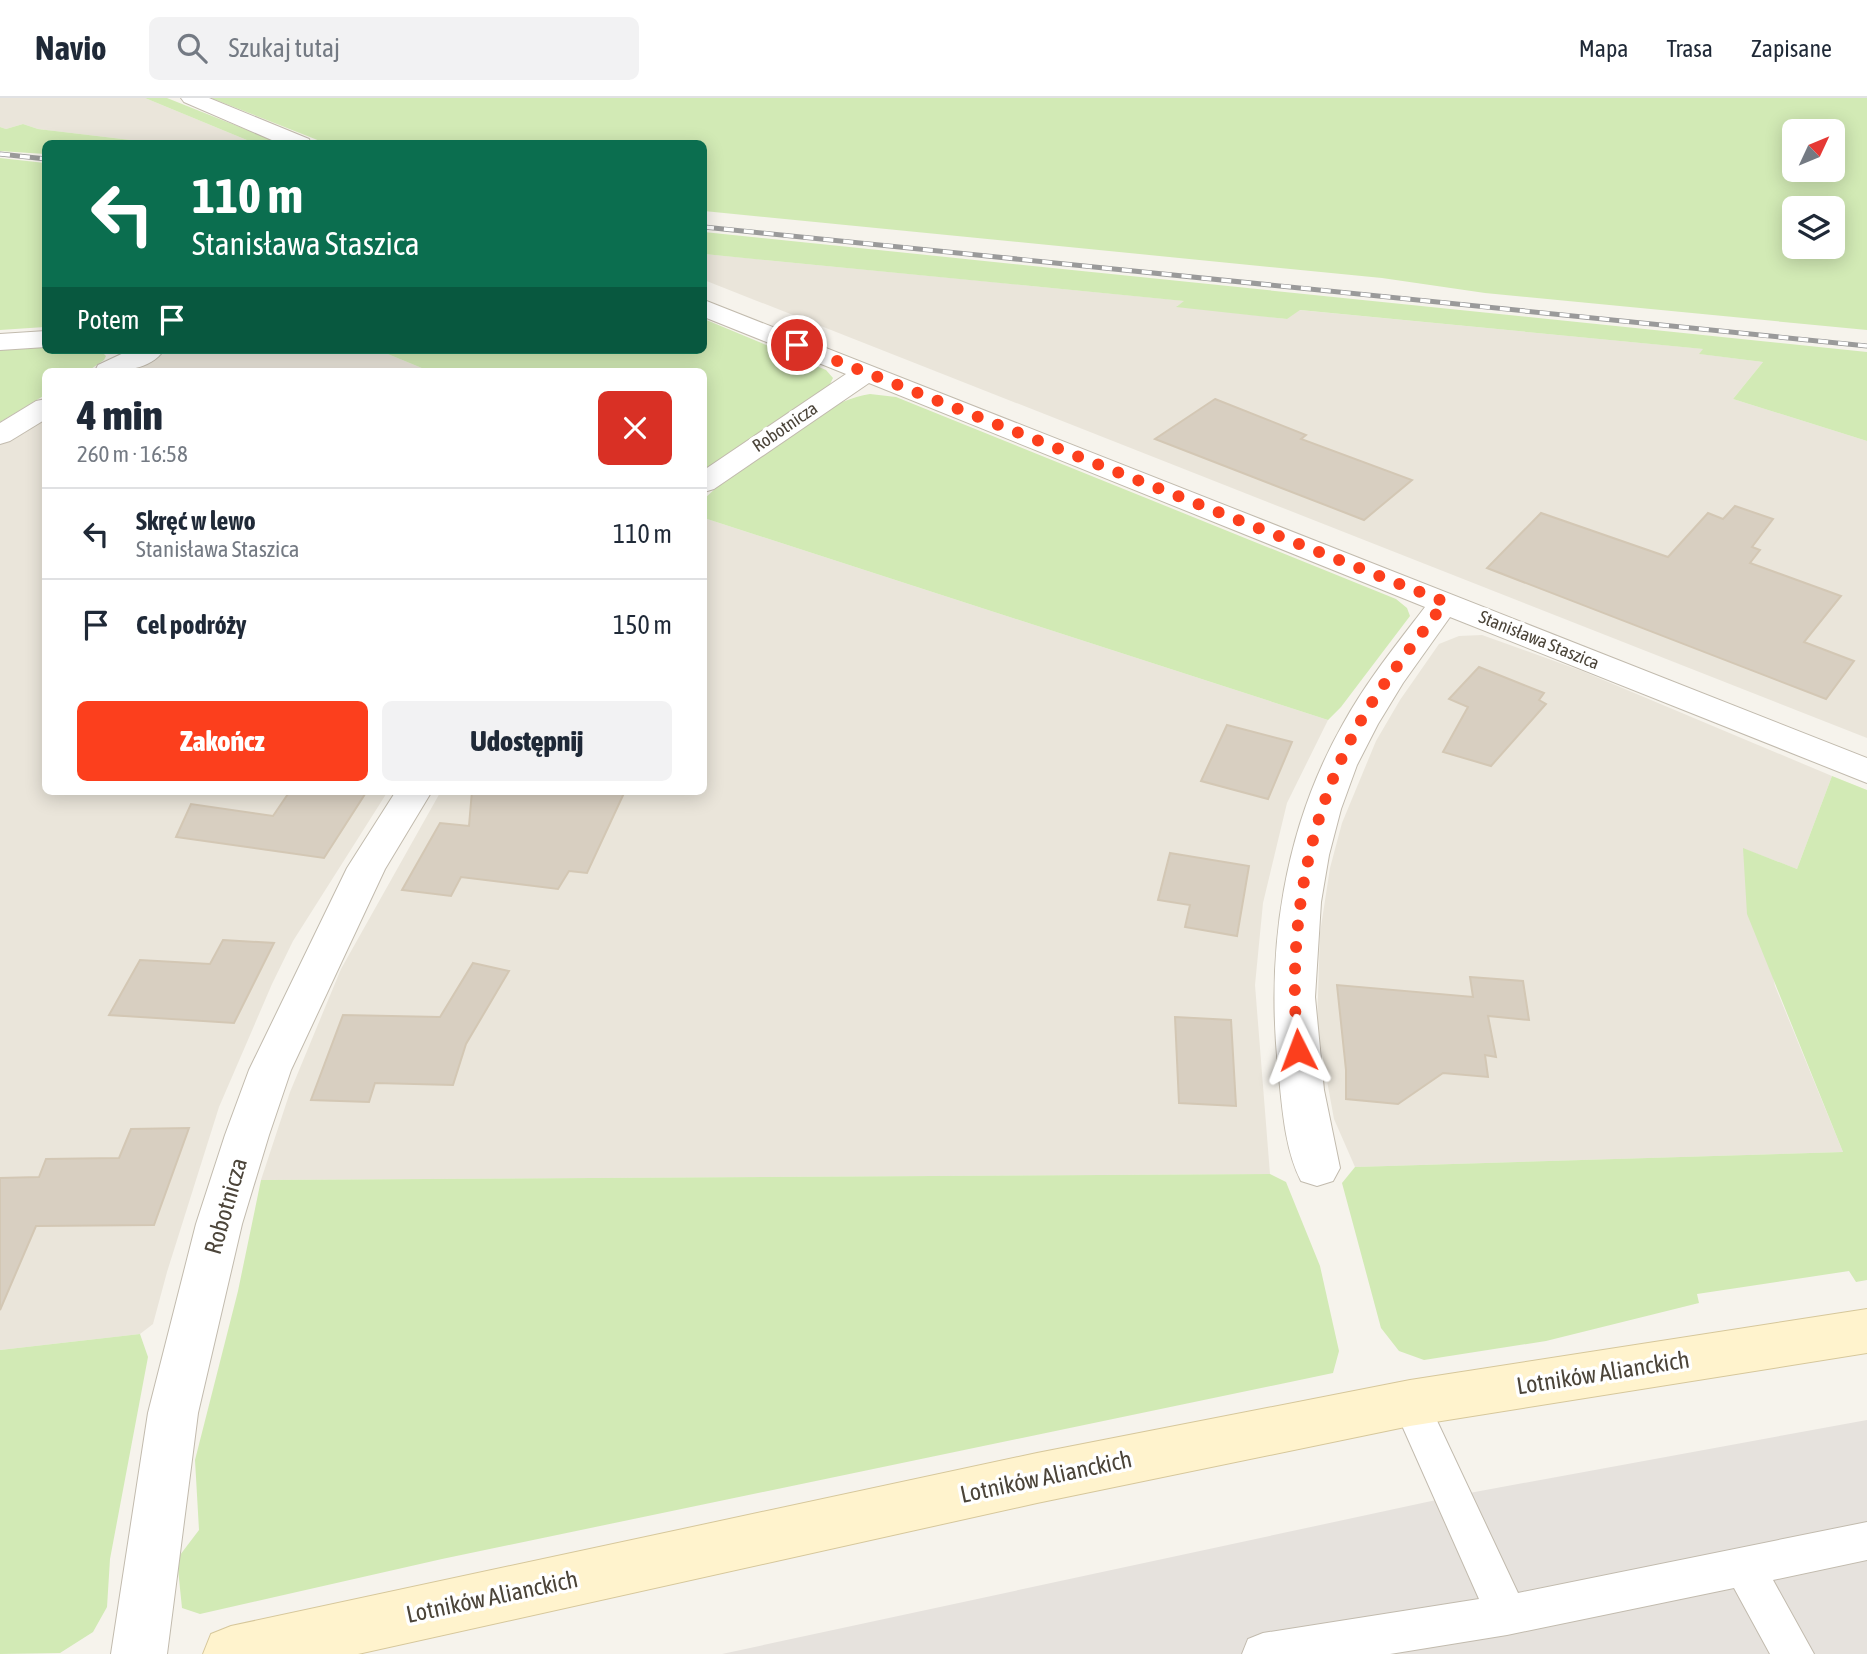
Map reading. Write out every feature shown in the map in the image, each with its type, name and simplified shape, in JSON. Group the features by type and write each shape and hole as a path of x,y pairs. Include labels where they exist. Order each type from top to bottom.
{"main road":[{"name":"Lotników Alianckich","path":"231,1654 1037,1478 1410,1404 1867,1331"}],"street":[{"path":"191,98 291,140"},
{"name":"Stanisława Staszica","path":"707,309 1867,771"},
{"path":"0,342 42,339"},
{"path":"114,368 142,354"},
{"name":"Robotnicza","path":"707,481 867,372"},
{"path":"0,435 42,409"},
{"path":"1317,1168 1302,1090 1296,1030 1298,916 1310,843 1332,783 1359,725 1445,602"},
{"name":"Robotnicza","path":"139,1654 173,1413 219,1224 247,1135 271,1070 366,868 412,795"}],"lane":[{"path":"1410,1404 1507,1615"},
{"path":"1263,1654 1422,1643 1507,1615 1867,1541"},
{"path":"1744,1567 1793,1654"}],"shaded area":[{"path":"0,98 145,98 247,140 131,140 38,129 23,124 6,129 0,127"},
{"path":"707,254 1186,301 1177,306 1286,319 1299,310 1704,349 1700,354 1763,362 1733,399 1867,441 1867,738 707,281"},
{"path":"163,354 388,354 422,368 133,368"},
{"path":"42,420 42,795 385,795 293,941 272,984 219,1107 153,1324 140,1334 0,1350 0,445"},
{"path":"707,519 1328,720 1287,803 1263,903 1255,985 1270,1174 261,1180 290,1092 341,969 439,795 707,795"},
{"path":"1482,635 1582,671 1832,776 1797,869 1744,849 1775,986 1843,1152 1355,1167 1334,1119 1317,1026 1320,933 1330,868 1342,823 1376,741 1400,700 1439,644 1459,636"},
{"path":"1867,1420 1867,1654 722,1654 1464,1494"}],"green space":[{"path":"145,98 167,98 272,140 247,140"},
{"path":"211,98 1867,98 1867,330 1485,293 1382,278 707,211 707,140 317,140"},
{"path":"23,124 38,129 131,140 42,140 42,154 0,151 0,127 6,129"},
{"path":"0,158 42,163 42,327 0,330"},
{"path":"707,232 1867,352 1867,441 1733,399 1763,362 1699,354 1703,349 1300,310 1287,319 1176,307 1184,301 707,254"},
{"path":"707,320 826,370 833,378 828,388 707,468 707,368 422,368 388,354 707,354"},
{"path":"42,344 42,354 106,356 92,368 42,368 42,397 0,422 0,346"},
{"path":"870,394 896,397 1396,599 1407,608 1410,616 1341,707 1328,720 707,519 707,496 717,487 790,432 850,399"},
{"path":"1832,776 1867,790 1867,1280 1856,1282 1849,1271 1697,1294 1699,1303 1546,1341 1424,1360 1399,1351 1381,1328 1342,1183 1355,1167 1843,1152 1747,914 1743,848 1797,869"},
{"path":"1270,1174 1286,1182 1320,1266 1339,1351 1333,1373 442,1559 200,1614 182,1608 177,1559 199,1530 195,1460 238,1291 261,1180"},
{"path":"140,1334 148,1357 110,1559 107,1607 93,1632 60,1653 0,1654 0,1350"}],"building":[{"path":"1215,399 1306,435 1301,439 1412,480 1364,520 1155,439"},
{"path":"1735,506 1773,519 1752,547 1760,550 1750,563 1841,596 1804,642 1854,661 1826,699 1487,568 1541,513 1668,557 1708,513 1723,519"},
{"path":"1479,667 1544,693 1539,700 1546,704 1491,766 1443,752 1468,707 1449,699"},
{"path":"1227,725 1292,742 1268,799 1201,781"},
{"path":"287,795 364,795 324,858 176,837 191,804 273,816"},
{"path":"472,795 623,795 587,873 569,871 558,889 461,877 451,896 402,890 440,823 469,826"},
{"path":"1170,853 1249,866 1237,936 1185,927 1190,905 1158,900"},
{"path":"223,940 274,943 234,1023 109,1015 140,960 210,964"},
{"path":"473,963 509,971 466,1044 453,1085 375,1083 369,1102 311,1100 343,1015 440,1017"},
{"path":"1470,977 1523,981 1529,1020 1488,1016 1496,1057 1485,1055 1488,1077 1443,1073 1398,1104 1346,1099 1346,1070 1337,985 1473,997"},
{"path":"1175,1017 1231,1020 1236,1106 1179,1103"},
{"path":"189,1128 154,1225 36,1226 0,1310 0,1178 39,1177 46,1159 119,1158 131,1129"}],"railway":[{"path":"0,154 42,159"},
{"path":"707,227 1867,346"}],"route":[{"path":"797,345 1445,602 1359,725 1332,783 1310,843 1298,916 1298,1050"}]}
